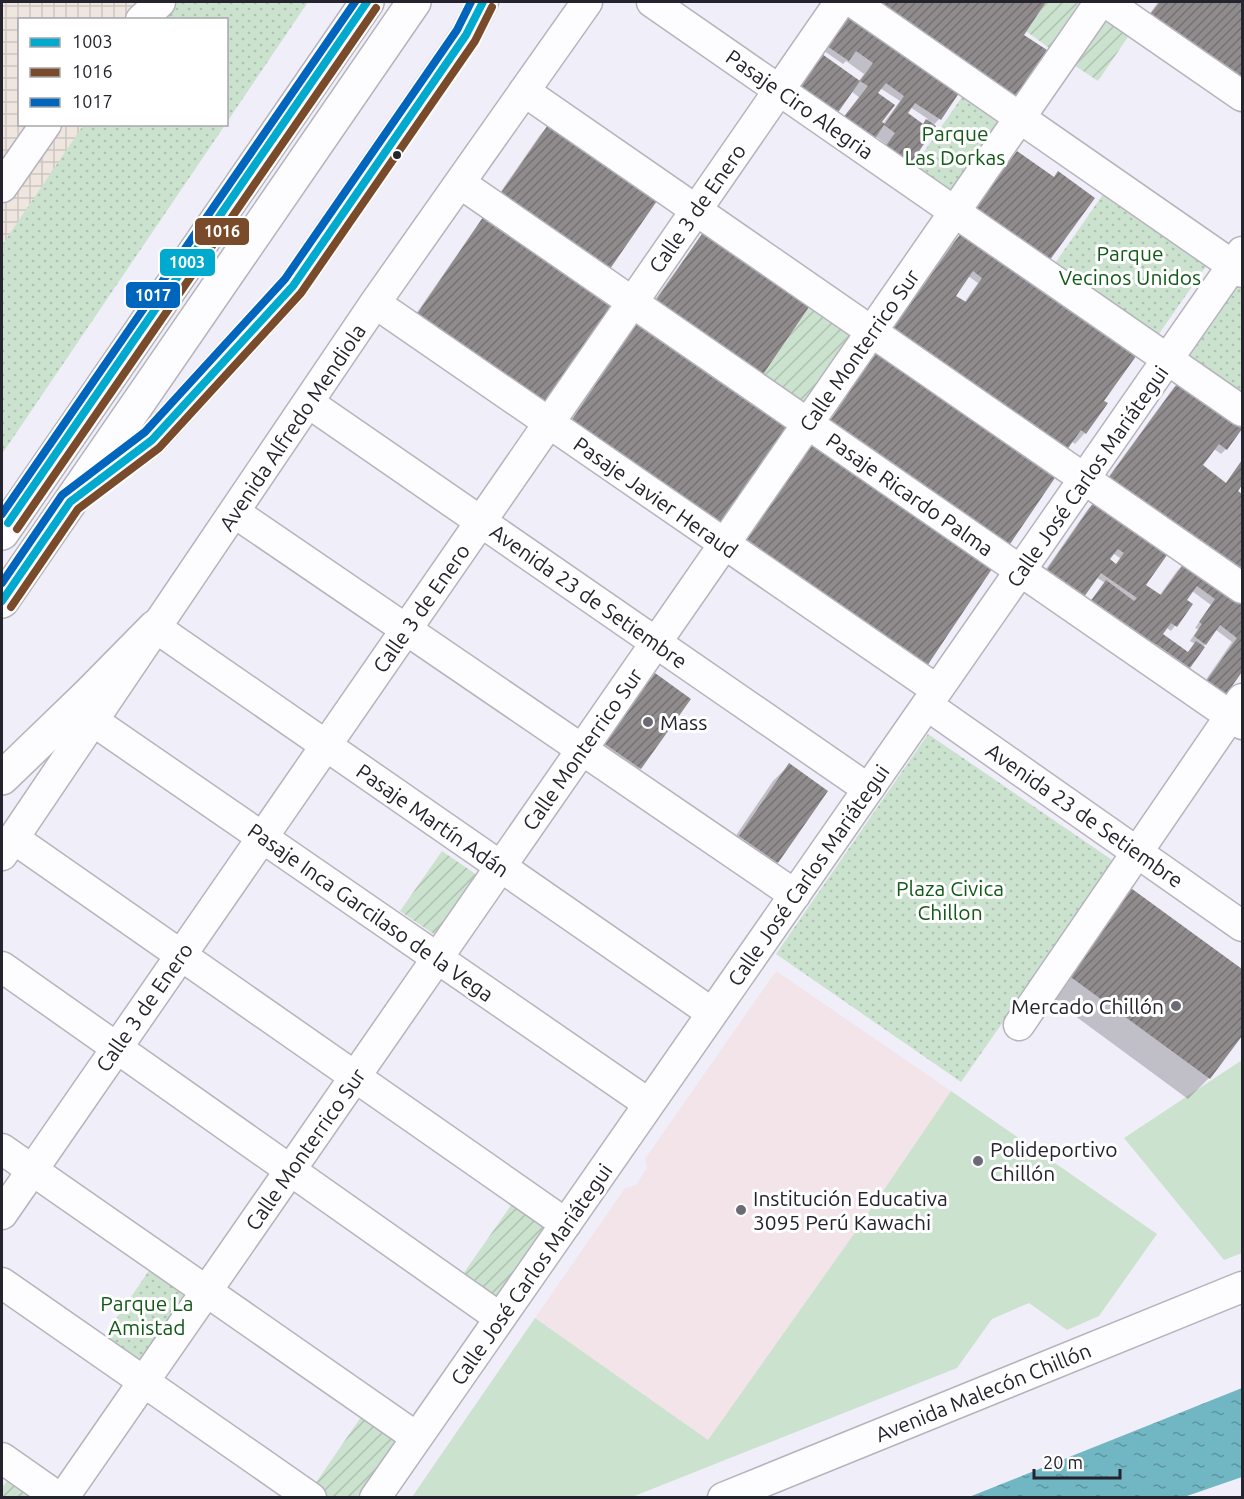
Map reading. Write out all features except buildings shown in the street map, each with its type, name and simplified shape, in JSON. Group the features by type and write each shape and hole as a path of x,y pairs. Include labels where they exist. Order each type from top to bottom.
{"highway":[{"path":"2,533 367,2"},
{"path":"2,601 414,2"},
{"path":"2,778 155,627"}],"street":[{"path":"121,18 133,2"},
{"path":"143,18 160,2"},
{"path":"70,502 152,440 293,286 466,35 483,2"},
{"name":"Avenida Alfredo Mendiola","path":"7,847 375,303 587,2"},
{"name":"Pasaje Ciro Alegria","path":"652,2 1242,411"},
{"name":"Calle 3 de Enero","path":"2,1214 840,2"},
{"path":"853,2 1020,118 1239,263"},
{"name":"Calle Monterrico Sur","path":"61,1497 291,1170 1101,2"},
{"path":"1106,2 1242,96"},
{"path":"524,91 1242,588"},
{"path":"2,187 45,126"},
{"name":"Pasaje Ricardo Palma","path":"460,183 1021,571 1239,713"},
{"name":"Calle José Carlos Mariátegui","path":"375,1497 1168,359 1239,263"},
{"name":"Pasaje Javier Heraud","path":"375,303 725,544 932,698"},
{"name":"Avenida 23 de Setiembre","path":"309,403 868,789"},
{"path":"234,512 795,895"},
{"name":"Pasaje Martín Adán","path":"155,627 712,1013"},
{"name":"Avenida 23 de Setiembre","path":"932,698 1138,852 1242,926"},
{"path":"1019,1025 1138,852 1239,713"},
{"name":"Pasaje Inca Garcilaso de la Vega","path":"92,720 649,1104"},
{"path":"7,847 180,955 566,1224"},
{"path":"2,967 501,1318"},
{"path":"2,1149 416,1437"},
{"path":"2,1283 311,1497"},
{"name":"Avenida Malecón Chillón","path":"723,1497 1242,1287"},
{"path":"2,1458 61,1497"}],"shaded area":[{"path":"2,2 168,2 157,18 18,18 18,126 83,126 2,246"},
{"name":"Institución Educativa 3095 Perú Kawachi","path":"776,971 951,1091 856,1231 708,1441 535,1318 625,1188 636,1185 647,1168 645,1159"}],"green space":[{"path":"167,2 308,2 228,121 228,18 156,18"},
{"path":"1046,2 1080,2 1049,48 1026,31"},
{"path":"1107,18 1130,34 1098,81 1074,65"},
{"name":"Parque Las Dorkas","path":"964,94 1000,118 947,197 910,172"},
{"path":"83,126 224,126 2,454 2,245"},
{"name":"Parque Vecinos Unidos","path":"1106,190 1209,262 1154,341 1051,269"},
{"path":"1237,283 1242,287 1242,399 1185,360"},
{"path":"811,304 853,332 799,411 758,382"},
{"name":"Plaza Civica Chillon","path":"928,734 1115,862 961,1082 776,954"},
{"path":"442,851 477,875 435,935 400,911"},
{"path":"1242,1060 1242,1253 1224,1260 1124,1138"},
{"path":"951,1091 1157,1234 1099,1316 1067,1330 1029,1303 992,1319 957,1368 632,1497 412,1497 535,1318 708,1440 856,1231"},
{"path":"514,1201 548,1226 498,1298 463,1274"},
{"name":"Parque La Amistad","path":"152,1266 190,1292 141,1364 104,1337"},
{"path":"363,1414 398,1439 357,1497 329,1497 313,1487"},
{"path":"10,1477 40,1498 2,1498 2,1488"}],"water":[{"path":"1242,1388 1242,1477 1184,1497 969,1497"}],"transit line":[{"name":"1017","path":"2,514 355,2"},
{"name":"1003","path":"8,523 367,2"},
{"name":"1017","path":"2,583 62,495 145,432 285,279 457,30 471,2"},
{"name":"1003","path":"2,601 70,502 152,440 293,286 466,35 483,2"},
{"name":"1016","path":"11,607 78,509 159,448 301,293 475,41 492,7"},
{"name":"1016","path":"17,529 376,8"}],"place":[{"name":"Mass","path":"648,722"},
{"name":"Mercado Chillón","path":"1176,1006"},
{"name":"Polideportivo Chillón","path":"978,1161"},
{"name":"Institución Educativa 3095 Perú Kawachi","path":"741,1210"}]}
